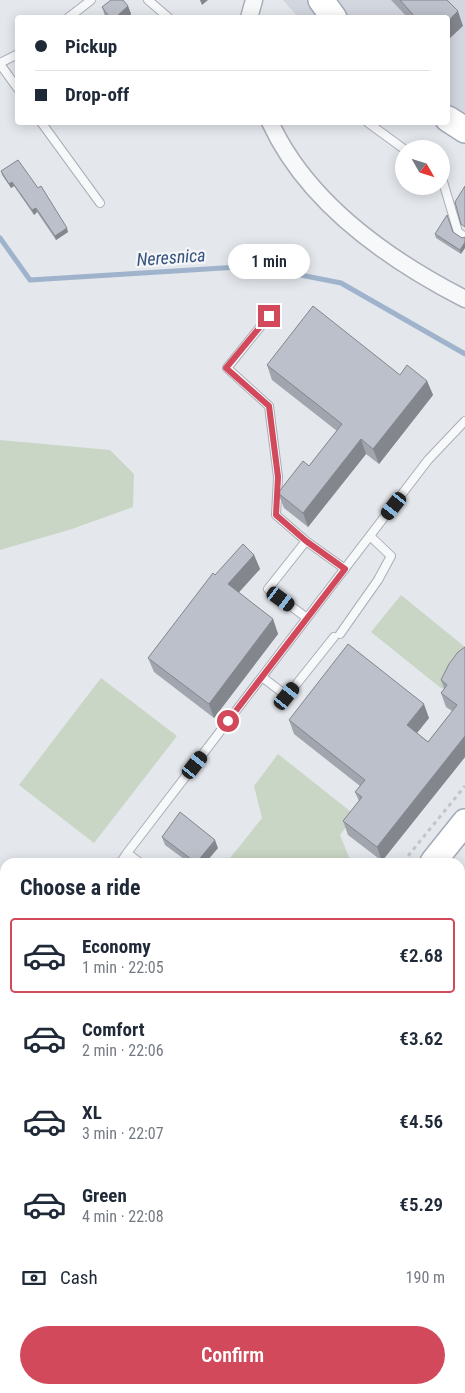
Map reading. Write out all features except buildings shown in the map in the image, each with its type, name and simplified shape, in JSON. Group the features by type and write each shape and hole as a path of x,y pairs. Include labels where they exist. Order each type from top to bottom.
{"main road":[{"path":"321,0 332,15"},
{"path":"450,120 465,130"},
{"path":"436,858 465,822"},
{"path":"453,858 465,846"}],"street":[{"path":"250,15 254,0"},
{"path":"272,125 292,158 314,187 370,242 401,263 465,299"}],"lane":[{"path":"72,15 91,0"},
{"path":"148,0 166,15"},
{"path":"15,56 0,64 15,85"},
{"path":"43,125 100,204"},
{"path":"371,125 395,142"},
{"path":"447,195 458,232 465,237"},
{"path":"269,316 226,368 269,406 278,477 276,515 306,541 345,569"},
{"path":"124,858 428,460 465,421"},
{"path":"262,677 287,696 337,635 378,580 391,556 370,536"},
{"path":"306,541 268,589 307,618"},
{"path":"127,853 134,858"}],"path":[{"path":"406,858 465,786"}],"shaded area":[{"path":"283,0 465,0 465,115 450,106 450,15 296,15"}],"green space":[{"path":"0,440 110,450 134,474 133,507 72,529 0,550"},
{"path":"401,595 465,647 465,660 442,689 371,632"},
{"path":"101,678 177,736 94,843 19,785"},
{"path":"278,754 355,815 340,835 349,858 230,858 262,818 254,786"}],"waterway":[{"name":"Neresnica","path":"0,238 30,280 255,266 341,283 465,354"}],"route":[{"path":"228,721 345,569 306,541 276,515 278,477 269,406 226,368 269,316"}]}
